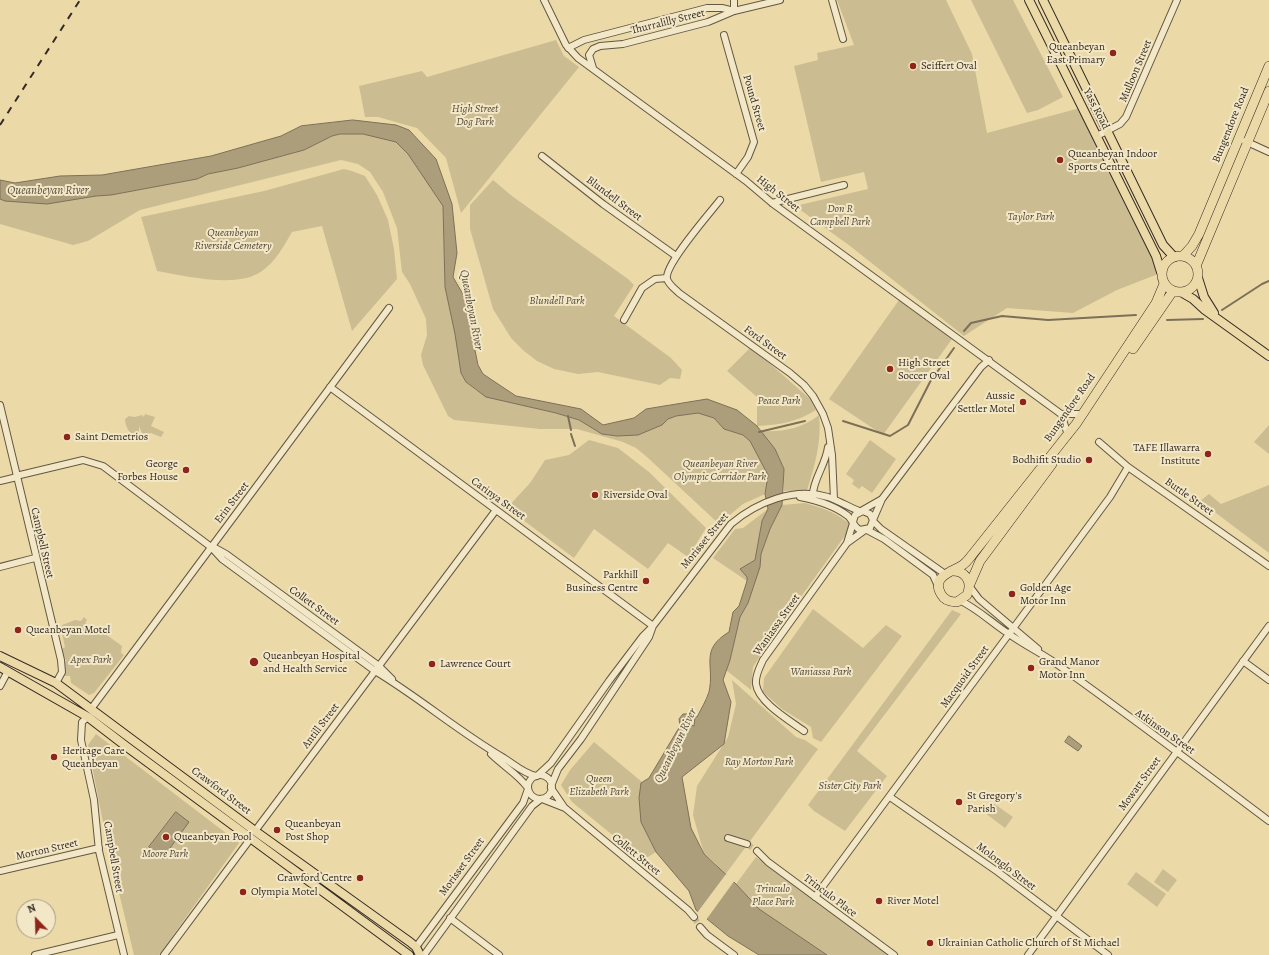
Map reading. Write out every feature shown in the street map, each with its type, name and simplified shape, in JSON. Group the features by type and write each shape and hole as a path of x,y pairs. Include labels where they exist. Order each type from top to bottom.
{"highway":[{"name":"Bungendore Road","path":"1178,257 1192,246 1199,234 1269,66"},
{"name":"Bungendore Road","path":"1196,266 1269,91"},
{"path":"1178,257 1189,258 1196,266 1198,278 1192,288 1177,292 1164,284 1161,272 1167,261 1178,257"},
{"name":"Bungendore Road","path":"948,572 963,565 972,555 1068,435 1156,303 1164,284"},
{"name":"Bungendore Road","path":"970,585 980,561 1177,292"},
{"path":"948,572 962,572 966,576 970,585 967,595 959,600 951,602 942,596 938,588 939,582 948,572"}],"main road":[{"name":"Yass Road","path":"1029,0 1156,256 1161,272"},
{"name":"Yass Road","path":"1043,0 1163,245 1178,257"},
{"path":"1083,108 1094,103"},
{"path":"1198,278 1204,297 1218,319"},
{"path":"1177,292 1193,298 1218,319 1269,356"},
{"name":"Crawford Street","path":"0,656 56,684 89,713 253,835 410,955"},
{"path":"8,671 12,662"},
{"name":"Crawford Street","path":"0,667 89,713"},
{"name":"Crawford Street","path":"253,835 416,947 420,955"},
{"name":"Morisset Street","path":"410,955 416,947"}],"street":[{"name":"High Street","path":"544,0 568,48 595,70 736,174 772,203 1061,414"},
{"path":"734,0 734,11"},
{"name":"Thurralilly Street","path":"595,70 589,59 590,52 593,49 604,45 628,42 713,21 734,11 780,0"},
{"path":"832,0 843,39"},
{"name":"Mulloon Street","path":"1097,136 1122,123 1128,115 1177,0"},
{"name":"Thurralilly Street","path":"568,48 582,40 707,8 722,8 734,11"},
{"name":"Thurralilly Street","path":"625,29 628,42"},
{"name":"Pound Street","path":"724,35 754,142 748,157 736,174"},
{"path":"1238,139 1269,152"},
{"name":"Blundell Street","path":"542,156 603,204 676,256"},
{"path":"772,203 844,185"},
{"path":"624,320 642,288 655,279 667,278 668,270 676,256 720,200"},
{"name":"Ford Street","path":"667,278 671,285 679,292 804,385 816,399 824,414 829,440 832,460 834,500"},
{"name":"Erin Street","path":"89,713 389,308"},
{"path":"866,530 871,527 882,499 981,367 989,360"},
{"name":"Carinya Street","path":"330,387 653,626"},
{"name":"Campbell Street","path":"0,405 62,667 61,675 56,684"},
{"path":"1068,435 1061,414 1083,414"},
{"name":"Ford Street","path":"813,494 815,484 826,461 829,440"},
{"name":"Buttle Street","path":"1099,442 1128,467 1269,566"},
{"name":"Collett Street","path":"0,481 79,461 96,462 211,547 222,559 488,750 525,773 536,776"},
{"name":"Macquoid Street","path":"815,897 1110,498 1128,467"},
{"path":"813,494 869,513 881,529 948,572"},
{"path":"813,494 825,504 843,513 853,522 857,529 866,530 884,539 933,575 938,588"},
{"name":"Morisset Street","path":"536,776 552,763 609,680 643,636 653,626 731,524 741,515 765,502 792,496 813,494"},
{"name":"Morisset Street","path":"792,496 825,504"},
{"path":"853,522 855,515 860,511 882,499"},
{"name":"Antill Street","path":"164,955 496,510"},
{"name":"Waniassa Street","path":"804,731 760,697 755,682 757,673 763,660 847,543 853,522"},
{"name":"Waniassa Street","path":"847,543 866,530"},
{"path":"0,567 36,558"},
{"name":"Atkinson Street","path":"970,585 979,599 1014,627 1050,660"},
{"name":"Atkinson Street","path":"959,600 973,607 1009,634 1050,660 1177,751 1269,821"},
{"name":"Morisset Street","path":"551,787 556,772 650,635 653,626"},
{"name":"Mowatt Street","path":"1028,955 1269,626"},
{"path":"1243,661 1269,680"},
{"path":"0,686 8,671"},
{"path":"609,680 625,672"},
{"path":"595,717 597,707 596,699"},
{"name":"Campbell Street","path":"89,713 82,722 81,740 94,800 99,848 118,935 124,955"},
{"name":"Collett Street","path":"488,750 501,764 520,777 528,789"},
{"path":"536,776 546,777 551,787 548,795 541,799 533,797 528,789 530,780 536,776"},
{"name":"Collett Street","path":"551,787 565,808 688,910 694,917"},
{"name":"Morisset Street","path":"416,947 523,803 528,789"},
{"name":"Molonglo Street","path":"890,797 998,872 1108,955"},
{"name":"Collett Street","path":"541,799 565,808"},
{"name":"Morisset Street","path":"424,955 532,806 541,799"},
{"path":"728,838 747,844"},
{"name":"Morton Street","path":"0,871 99,848"},
{"name":"Trinculo Place","path":"757,850 768,862 894,955"},
{"path":"450,918 499,955"},
{"path":"700,928 705,934 734,955"},
{"path":"35,955 118,935"}],"green space":[{"name":"Taylor Park","path":"837,0 946,0 972,54 987,133 1080,108 1153,251 1158,274 1117,290 1073,313 1007,308 964,336 850,246 795,206 868,189 864,172 821,182 794,66 818,60 817,53 854,45"},
{"path":"971,0 1013,0 1063,97 1038,110 1027,113"},
{"name":"High Street Dog Park","path":"556,40 564,56 579,67 461,213 446,158 417,128 378,117 365,117 359,86 422,71 427,77"},
{"name":"Queanbeyan River Olympic Corridor Park","path":"340,134 368,134 395,141 414,161 443,206 445,287 456,334 461,373 466,382 477,391 579,420 602,434 617,436 638,435 662,425 668,419 686,413 705,414 714,418 724,429 743,435 750,441 768,475 765,494 743,504 719,524 647,457 636,448 623,442 577,429 540,429 454,420 448,416 423,365 421,355 427,335 426,319 410,284 402,272 397,228 383,192 370,172 358,164 341,160 140,210 88,241 73,245 0,224 0,199 5,201 111,195 197,179 208,174 238,168 304,150 332,136"},
{"name":"Queanbeyan Riverside Cemetery","path":"344,169 365,176 377,195 388,220 394,249 397,279 352,331 322,226 292,232 271,263 262,271 252,276 239,279 211,280 157,271 141,217 264,191"},
{"name":"Blundell Park","path":"493,180 512,196 628,279 634,285 614,316 671,358 682,370 680,379 670,378 660,385 598,372 578,374 554,369 537,361 511,338 493,309 470,229 470,205"},
{"name":"High Street Soccer Oval","path":"899,300 952,339 883,435 829,399"},
{"name":"Peace Park","path":"751,347 810,399 816,410 788,422 757,426 757,397 727,371"},
{"path":"145,414 155,417 151,426 164,432 161,437 151,433 144,435 144,438 139,426 139,432 133,435 130,432 126,425 125,419 129,416 135,417 142,415 144,417"},
{"path":"819,415 819,444 807,490 784,491 784,469 775,449 761,431 792,429 806,424"},
{"path":"1269,425 1269,454 1254,442"},
{"name":"Riverside Oval","path":"589,440 618,448 649,472 706,528 688,557 668,543 648,569 594,529 574,558 507,508 530,483 545,460 569,455"},
{"path":"870,440 896,459 872,493 862,486 859,489 852,484 854,480 846,474"},
{"path":"1269,485 1269,553 1200,501 1209,494 1221,504"},
{"path":"805,503 830,512 852,526 777,630 753,667 751,690 726,670 730,660 740,617 748,603 760,567 761,554 770,529 782,505"},
{"path":"768,509 762,521 755,560 746,566 747,581 713,558 735,529 743,528"},
{"name":"Waniassa Park","path":"813,609 863,648 886,625 902,636 821,742 813,738 811,727 782,709 763,692 764,678"},
{"name":"Sister City Park","path":"952,610 961,614 857,751 887,776 845,831 814,811 808,805"},
{"name":"Apex Park","path":"84,617 87,620 85,623 93,628 94,626 122,646 121,653 124,655 94,693 89,695 71,683 70,676 64,676 60,672 66,660 60,650 65,647 61,629 62,625 75,620 81,621"},
{"name":"Ray Morton Park","path":"732,680 796,737 805,740 818,749 725,875 715,863 704,854 693,815 697,786 728,737 736,704"},
{"name":"Moore Park","path":"96,734 239,843 159,955 134,955 107,843 88,745"},
{"name":"Queen Elizabeth Park","path":"594,742 642,782 640,793 640,811 647,834 656,852 643,860 572,802 561,785 570,770"},
{"path":"993,803 1013,817 1005,828 985,813"},
{"name":"Trinculo Place Park","path":"756,857 888,955 827,955 759,909 736,884"},
{"path":"1163,869 1177,880 1168,892 1154,882"},
{"path":"1136,872 1166,894 1157,907 1127,884"}],"water":[{"name":"Queanbeyan River","path":"353,120 396,125 409,130 436,159 452,204 457,253 453,277 464,296 478,365 483,374 516,396 581,409 603,425 634,418 646,409 707,399 737,410 757,426 775,449 784,469 782,505 770,529 761,554 760,567 748,603 740,617 730,660 723,680 731,702 724,744 682,777 691,828 704,854 736,884 759,909 827,955 759,955 728,936 696,910 689,891 656,852 641,822 639,798 641,783 649,778 680,726 679,719 683,714 689,714 691,725 694,726 695,717 697,717 709,692 711,652 714,645 729,632 733,612 739,606 747,581 747,577 740,569 755,560 762,521 768,509 765,494 768,475 750,441 743,435 724,429 714,418 698,413 676,416 668,419 662,425 638,435 617,436 602,434 579,420 556,413 486,397 466,382 461,373 455,334 445,287 443,206 408,154 396,142 363,134 340,134 332,136 304,150 238,168 208,174 197,179 111,195 47,204 5,201 0,199 0,180 15,183 60,176 102,175 211,156 281,136 301,126"},
{"path":"1069,736 1082,746 1078,751 1065,742"},
{"path":"176,812 189,822 165,855 164,859 149,847"}],"pier":[{"path":"726,874 735,880 706,920 697,913"}],"waterway":[{"path":"1222,310 1269,281"},
{"path":"964,331 971,323 1002,316 1048,320 1136,315"},
{"path":"1167,320 1203,319"},
{"path":"843,421 890,436 908,425 930,382 954,348"},
{"path":"568,416 571,430"},
{"path":"759,432 805,421"},
{"path":"571,434 575,446"}],"tunnel":[{"path":"747,844 757,851"},
{"path":"694,917 700,927"}],"railway":[{"path":"0,125 80,0"}],"place":[{"name":"Queanbeyan East Primary","path":"1113,53"},
{"name":"Seiffert Oval","path":"913,66"},
{"name":"Queanbeyan Indoor Sports Centre","path":"1060,160"},
{"name":"High Street Soccer Oval","path":"890,369"},
{"name":"Aussie Settler Motel","path":"1023,402"},
{"name":"Saint Demetrios","path":"67,437"},
{"name":"TAFE Illawarra Institute","path":"1208,454"},
{"name":"Bodhifit Studio","path":"1089,460"},
{"name":"George Forbes House","path":"186,470"},
{"name":"Riverside Oval","path":"595,495"},
{"name":"Parkhill Business Centre","path":"646,581"},
{"name":"Golden Age Motor Inn","path":"1012,594"},
{"name":"Queanbeyan Motel","path":"18,630"},
{"name":"Queanbeyan Hospital and Health Service","path":"254,662"},
{"name":"Lawrence Court","path":"432,664"},
{"name":"Grand Manor Motor Inn","path":"1031,668"},
{"name":"Heritage Care Queanbeyan","path":"54,757"},
{"name":"St Gregory's Parish","path":"959,802"},
{"name":"Queanbeyan Post Shop","path":"277,830"},
{"name":"Queanbeyan Pool","path":"166,837"},
{"name":"Crawford Centre","path":"360,878"},
{"name":"Olympia Motel","path":"243,892"},
{"name":"River Motel","path":"879,901"},
{"name":"Ukrainian Catholic Church of St Michael","path":"930,943"}],"park label":[{"name":"Don R Campbell Park","path":"840,215"}]}
